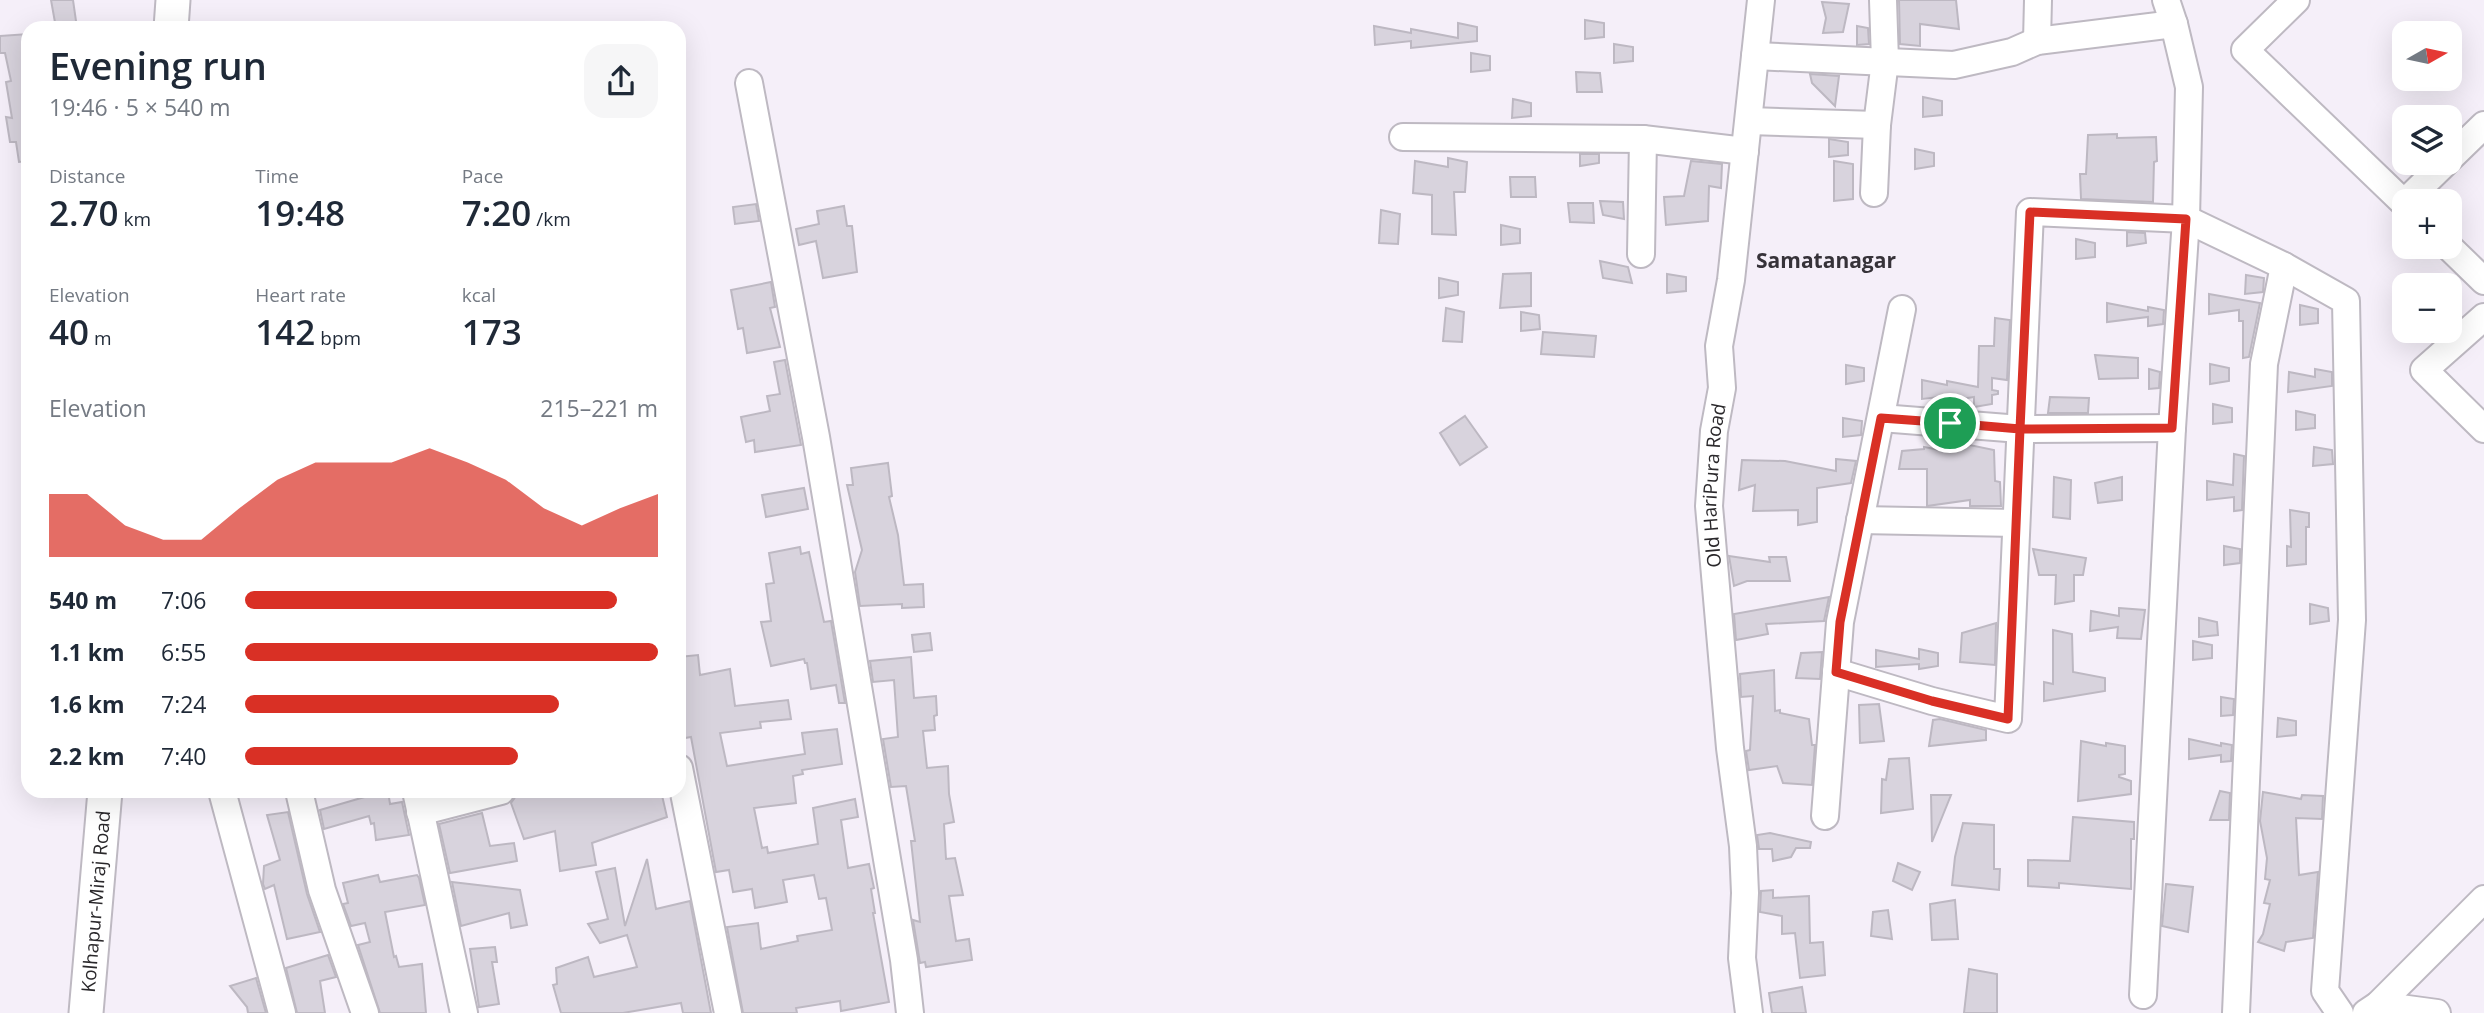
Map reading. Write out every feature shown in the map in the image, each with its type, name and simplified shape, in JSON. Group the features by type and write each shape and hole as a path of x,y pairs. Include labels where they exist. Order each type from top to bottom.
{"main road":[{"path":"172,21 173,0"},
{"name":"Kolhapur-Miraj Road","path":"86,1013 104,798"}],"street":[{"name":"Old HariPura Road","path":"1749,1013 1742,958 1745,893 1743,846 1730,748 1709,506 1714,431 1722,388 1719,346 1731,280 1761,0"},
{"path":"1874,193 1877,125 1885,61 1883,0"},
{"path":"2037,41 2038,0"},
{"path":"2296,0 2245,50 2392,191"},
{"path":"1755,56 1954,65 2012,52 2037,41 2170,12 2189,87 2186,219 2172,428 2143,995"},
{"path":"750,83 818,451 904,960 910,1013"},
{"path":"1749,121 1877,125"},
{"path":"2462,146 2484,125"},
{"path":"1403,137 1643,139 1745,151"},
{"path":"1641,254 1643,139"},
{"path":"2419,189 2433,175"},
{"path":"1836,672 1932,701 2008,719 2030,212 2186,219 2284,266 2346,301 2352,620 2325,991 2340,1013"},
{"path":"2461,259 2484,281"},
{"path":"2236,1013 2264,364 2284,266"},
{"path":"1825,816 1840,622 1902,309"},
{"path":"2484,317 2424,370 2484,429"},
{"path":"1881,418 2020,429 2172,428"},
{"path":"1860,520 2016,523"},
{"path":"224,798 282,1013"},
{"path":"301,798 322,890 365,1013"},
{"path":"443,798 418,801 464,1013"},
{"path":"685,798 728,1013"},
{"path":"2372,1009 2484,899"},
{"path":"2372,1009 2437,1013"}],"building":[{"path":"51,0 73,0 76,21 55,21"},
{"path":"1899,0 1956,0 1959,29 1920,24 1920,46 1900,44"},
{"path":"1822,2 1849,4 1843,32 1823,33 1826,18"},
{"path":"1585,20 1604,23 1604,37 1585,39"},
{"path":"1458,23 1477,27 1477,41 1411,48 1411,41 1375,45 1374,26 1411,33 1411,29 1458,38"},
{"path":"1857,26 1868,28 1869,44 1857,45"},
{"path":"21,34 21,162 16,142 10,142 6,117 12,118 6,82 11,81 5,53 0,53 0,36"},
{"path":"1614,44 1633,47 1633,61 1614,63"},
{"path":"1471,53 1490,56 1490,70 1471,72"},
{"path":"1576,72 1600,73 1602,92 1577,92"},
{"path":"1810,74 1839,76 1835,106 1812,83"},
{"path":"1923,97 1942,101 1942,115 1923,117"},
{"path":"1513,99 1531,103 1531,116 1512,118"},
{"path":"2117,134 2117,138 2156,137 2157,161 2154,162 2153,202 2081,199 2080,174 2086,174 2088,135"},
{"path":"1829,139 1848,142 1848,155 1829,157"},
{"path":"1915,149 1934,153 1934,166 1915,169"},
{"path":"1580,154 1599,154 1599,163 1580,166"},
{"path":"1448,158 1467,162 1465,192 1454,192 1456,235 1432,234 1432,195 1413,193 1415,161 1448,167"},
{"path":"1691,161 1722,164 1721,188 1709,186 1708,221 1666,225 1664,197 1684,196"},
{"path":"1834,161 1853,164 1853,199 1834,201"},
{"path":"1510,177 1535,177 1536,197 1511,197"},
{"path":"1600,201 1623,202 1624,219 1603,215"},
{"path":"1568,203 1593,203 1594,223 1570,222"},
{"path":"756,204 759,221 735,224 733,207"},
{"path":"844,206 847,226 852,226 857,272 823,278 816,241 799,245 796,229 819,224 817,211"},
{"path":"1381,210 1400,214 1398,244 1379,243"},
{"path":"1501,225 1520,229 1520,243 1501,245"},
{"path":"2127,232 2145,233 2146,243 2127,246"},
{"path":"2076,239 2095,243 2095,257 2076,259"},
{"path":"1600,261 1628,267 1632,283 1603,278"},
{"path":"1531,273 1531,306 1500,308 1503,274"},
{"path":"1667,274 1686,277 1686,291 1667,293"},
{"path":"2246,275 2264,278 2263,292 2245,294"},
{"path":"1439,278 1458,282 1458,295 1439,298"},
{"path":"771,282 775,307 770,308 780,347 747,353 743,328 738,329 731,290"},
{"path":"2209,294 2260,303 2249,357 2243,358 2243,321 2239,321 2239,310 2209,314"},
{"path":"2107,303 2148,311 2148,307 2164,310 2163,324 2148,326 2148,317 2107,322"},
{"path":"2300,305 2318,309 2318,323 2300,325"},
{"path":"1446,308 1464,312 1462,342 1443,341"},
{"path":"1521,312 1539,315 1540,329 1521,331"},
{"path":"1995,318 2010,320 2007,380 1992,378 1992,390 1998,391 1998,394 1992,395 1992,404 1974,407 1974,397 1948,401 1948,396 1922,399 1922,380 1947,385 1947,381 1978,387 1979,346 1994,346"},
{"path":"1543,332 1596,336 1594,357 1541,354"},
{"path":"2095,355 2138,358 2138,378 2099,379"},
{"path":"785,360 801,445 755,452 754,440 746,442 741,417 770,411 767,396 780,394 774,362"},
{"path":"2210,364 2229,368 2229,381 2210,384"},
{"path":"1846,365 1864,368 1864,381 1846,384"},
{"path":"2149,369 2160,372 2159,388 2149,389"},
{"path":"2315,369 2332,372 2332,386 2288,392 2289,372 2315,377"},
{"path":"2050,397 2089,398 2088,413 2048,413"},
{"path":"2213,404 2232,408 2232,422 2213,424"},
{"path":"2296,411 2315,415 2315,428 2296,430"},
{"path":"1465,416 1487,447 1460,465 1440,433"},
{"path":"1843,418 1862,421 1861,435 1843,437"},
{"path":"1950,441 1994,450 1995,481 2000,482 2001,506 1970,506 1970,500 1927,506 1927,469 1899,469 1902,451 1924,447 1950,452"},
{"path":"2314,447 2332,450 2333,464 2313,466"},
{"path":"2234,454 2244,456 2242,510 2234,511 2234,497 2207,500 2207,481 2233,485"},
{"path":"1836,459 1856,461 1851,483 1817,488 1817,522 1798,525 1798,510 1753,511 1755,485 1739,490 1742,460 1785,461 1836,471"},
{"path":"888,463 892,496 889,497 898,535 904,585 923,584 924,607 902,608 902,604 860,606 855,572 862,550 847,485 853,485 851,468"},
{"path":"2054,477 2071,480 2070,519 2053,517"},
{"path":"2122,477 2122,500 2098,503 2095,483"},
{"path":"804,488 808,509 766,517 762,495"},
{"path":"2290,510 2309,513 2309,527 2306,527 2306,564 2287,566 2287,546 2291,547"},
{"path":"2224,546 2240,549 2240,563 2224,565"},
{"path":"800,547 801,554 809,552 824,622 831,621 845,703 839,703 836,685 811,689 804,659 771,666 761,622 771,621 766,584 774,583 769,553"},
{"path":"2033,549 2086,558 2083,575 2074,575 2074,601 2055,604 2056,575 2039,575"},
{"path":"1729,556 1770,562 1769,557 1786,557 1790,581 1747,581 1734,586"},
{"path":"1829,597 1824,621 1766,624 1768,634 1736,640 1734,614"},
{"path":"2310,604 2328,608 2329,621 2310,624"},
{"path":"2119,608 2145,610 2141,639 2117,638 2118,627 2090,631 2091,611 2119,616"},
{"path":"2199,618 2217,622 2218,635 2199,637"},
{"path":"1996,623 1995,665 1960,662 1962,633"},
{"path":"2053,630 2072,634 2073,672 2105,678 2105,691 2044,701 2044,682 2053,684"},
{"path":"930,633 932,650 914,652 912,635"},
{"path":"2193,641 2212,645 2212,658 2193,660"},
{"path":"1919,649 1938,653 1938,666 1919,669 1919,664 1876,667 1876,650 1919,659"},
{"path":"1822,652 1820,679 1796,678 1801,653"},
{"path":"698,655 700,675 730,669 735,706 788,700 791,719 760,722 761,728 720,733 727,766 805,754 802,733 837,729 842,764 802,770 803,774 793,776 796,803 754,808 762,848 767,847 768,853 818,844 813,808 855,799 858,817 841,820 848,868 869,864 874,888 871,889 873,913 889,1002 841,1011 840,1001 796,1008 797,1013 743,1013 727,927 758,923 761,949 798,941 797,936 832,930 826,898 819,899 814,875 783,880 787,902 755,908 752,889 733,892 729,870 716,872 691,737 686,738 686,656"},
{"path":"911,657 914,698 936,696 935,730 923,731 927,768 948,766 954,822 944,824 946,859 955,858 963,895 949,896 956,941 969,939 972,960 926,967 925,962 920,963 913,920 920,922 911,841 915,841 906,786 891,787 883,739 898,737 894,680 873,682 870,661"},
{"path":"1774,670 1775,711 1780,710 1780,713 1809,719 1812,745 1815,745 1812,785 1783,783 1777,766 1749,770 1746,751 1750,750 1753,696 1741,697 1740,674"},
{"path":"2221,697 2234,699 2233,715 2221,716"},
{"path":"1879,704 1884,741 1860,743 1859,705"},
{"path":"2278,718 2296,721 2296,735 2277,737"},
{"path":"1940,719 1986,730 1986,740 1929,746 1933,720"},
{"path":"2189,739 2221,746 2221,743 2232,745 2231,761 2221,762 2221,755 2189,759"},
{"path":"2081,741 2106,746 2106,743 2125,746 2125,774 2119,777 2131,781 2131,794 2078,801"},
{"path":"1909,758 1913,809 1881,813 1882,779 1886,780 1889,759"},
{"path":"2220,791 2230,793 2229,820 2210,820"},
{"path":"2263,792 2301,799 2302,795 2323,796 2322,819 2296,818 2299,875 2318,872 2313,938 2286,942 2284,951 2258,942 2263,934 2270,904 2264,903 2270,880 2265,879 2267,858 2260,821"},
{"path":"1931,795 1951,795 1932,842"},
{"path":"361,798 389,798 390,804 402,802 409,835 376,840 374,823 371,824 369,816 324,829 320,810"},
{"path":"515,798 663,798 667,817 592,843 596,865 560,871 555,831 524,839 511,803"},
{"path":"288,812 307,894 320,932 287,939 274,885 265,889 263,884 264,866 280,860 267,815"},
{"path":"482,813 490,846 514,843 517,861 450,873 439,824"},
{"path":"2073,817 2134,822 2134,839 2131,839 2131,889 2059,883 2059,888 2028,886 2028,860 2070,861"},
{"path":"1963,823 1994,825 1994,869 2000,869 1999,890 1952,885"},
{"path":"1770,833 1811,842 1810,848 1796,848 1791,857 1773,861 1772,849 1759,849 1757,835"},
{"path":"647,859 656,909 690,901 711,1013 683,1013 681,1003 623,1013 561,1013 553,985 557,984 556,968 588,957 594,977 637,967 627,935 600,943 588,924 608,919 596,872 615,868 625,926"},
{"path":"1898,863 1920,872 1912,890 1893,881"},
{"path":"378,875 380,882 417,875 419,878 425,905 385,912 394,957 396,956 399,967 422,964 426,1013 380,1013 358,945 370,942 365,923 351,926 343,904 348,903 343,883"},
{"path":"452,882 520,890 527,925 511,928 509,913 461,926"},
{"path":"2166,884 2193,887 2188,932 2162,926"},
{"path":"1773,890 1773,898 1809,896 1810,943 1823,942 1825,975 1800,978 1795,933 1782,934 1782,916 1760,912 1761,891"},
{"path":"1955,900 1958,939 1932,940 1930,904"},
{"path":"1888,910 1892,939 1871,936 1873,912"},
{"path":"495,947 497,962 492,962 499,1004 479,1007 470,949"},
{"path":"328,955 336,977 320,981 325,1013 297,1013 286,968"},
{"path":"1969,969 1997,974 1997,1013 1964,1013"},
{"path":"256,978 266,1013 248,1013 247,1007 230,986"},
{"path":"1802,987 1806,1013 1772,1013 1769,993"}],"district":[{"name":"Samatanagar","path":"1826,260"}],"route":[{"path":"1950,423 1881,418 1840,622 1836,672 1932,701 2008,719 2020,429 2172,428 2186,219 2030,212 2020,429 1950,423"}]}
